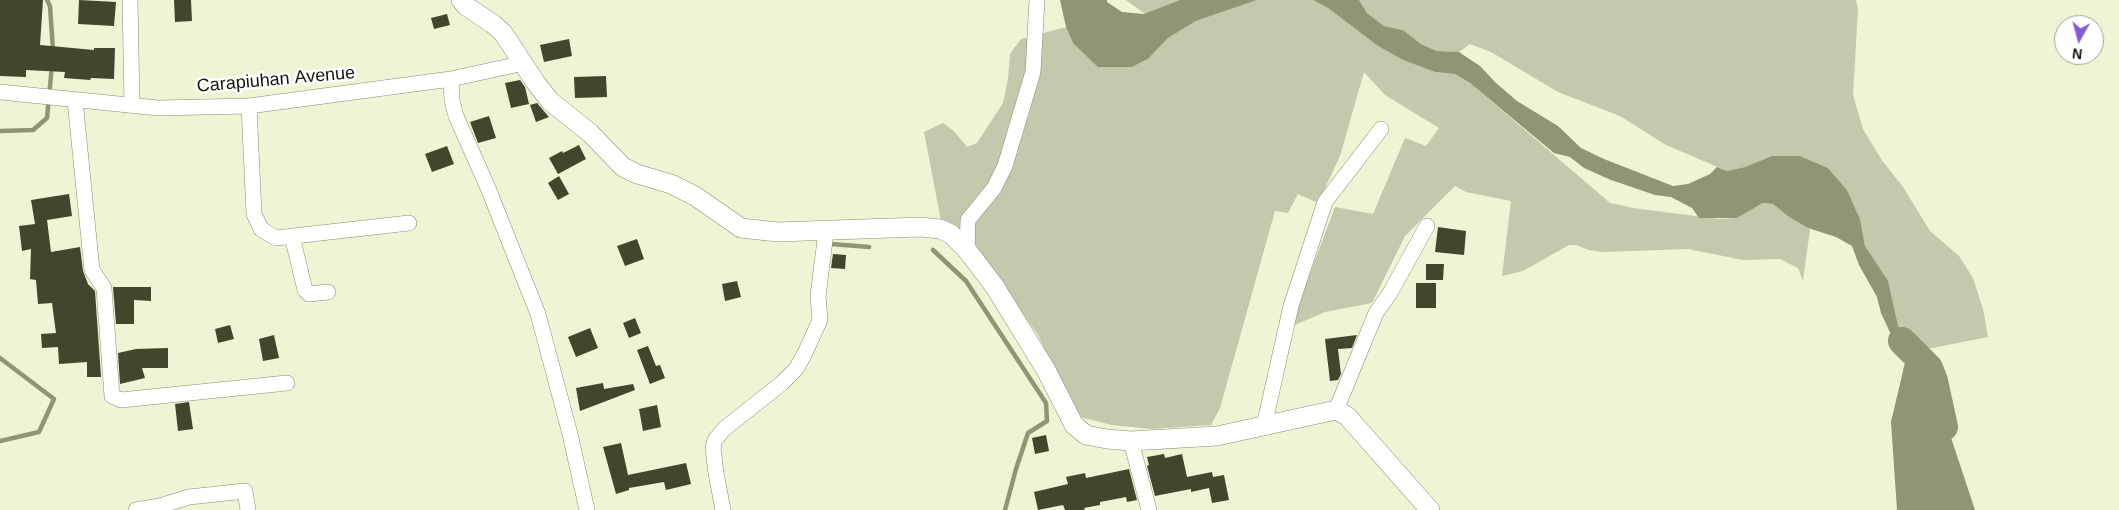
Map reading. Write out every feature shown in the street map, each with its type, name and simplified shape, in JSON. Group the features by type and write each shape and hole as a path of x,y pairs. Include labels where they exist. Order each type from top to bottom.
{"street":[{"path":"130,0 132,105"},
{"path":"461,0 466,6 503,33 550,101 590,133 622,167 637,174 671,184 696,196 741,228 777,232 826,232 920,227 940,229 951,234 967,250 995,288 1046,370 1074,425 1086,435 1108,440 1131,441 1217,436 1336,410 1347,416 1430,510"},
{"path":"967,250 968,220 994,188 1004,166 1033,72 1037,0"},
{"name":"Carapiuhan Avenue","path":"0,92 158,108 249,106 451,79 524,63"},
{"path":"451,79 452,101 456,116 488,188 538,314 570,434 587,510"},
{"path":"69,100 92,270 104,288 112,396 121,400 287,383"},
{"path":"249,106 254,214 260,229 276,238 409,223"},
{"path":"1264,426 1269,394 1291,306 1325,202 1381,129"},
{"path":"1336,410 1376,313 1390,293 1427,226"},
{"path":"723,510 713,448 715,440 724,429 782,383 796,369 805,353 820,320 818,296 826,232"},
{"path":"292,236 305,290 309,294 328,292"},
{"path":"1131,441 1148,510"},
{"path":"136,510 160,506 189,497 245,491 248,510"}],"shaded area":[{"path":"1060,0 1107,0 1107,2 1122,12 1144,14 1180,0 1257,0 1196,21 1168,38 1149,58 1132,67 1098,67 1073,43 1066,27"},
{"path":"1126,0 1180,0 1145,14"},
{"path":"1257,0 1313,0 1328,8 1378,46 1403,60 1435,72 1455,74 1470,83 1610,203 1633,208 1719,219 1737,218 1763,203 1773,204 1789,217 1810,229 1803,281 1798,268 1780,259 1743,260 1688,249 1602,252 1576,245 1569,245 1523,271 1502,276 1511,201 1466,192 1455,186 1405,236 1372,303 1325,312 1290,327 1335,207 1373,214 1405,138 1426,146 1439,128 1385,95 1364,72 1340,156 1318,203 1298,194 1288,213 1275,211 1220,408 1211,425 1151,429 1112,425 1080,417 1062,386 1038,335 974,244 941,221 924,132 943,123 954,131 967,147 977,143 1003,103 1008,79 1010,54 1021,39 1066,27 1073,43 1149,58 1168,38 1196,21"},
{"path":"1313,0 1359,0 1367,13 1384,26 1403,30 1421,44 1437,51 1459,52 1480,66 1517,101 1558,126 1581,148 1673,186 1688,184 1710,174 1717,167 1727,171 1745,167 1772,156 1800,156 1828,168 1847,190 1860,219 1865,246 1888,281 1898,326 1922,350 1975,510 1897,510 1891,422 1907,354 1895,343 1881,313 1877,297 1859,265 1852,246 1836,237 1808,228 1789,217 1773,204 1763,203 1737,218 1699,218 1692,208 1671,197 1655,195 1611,180 1584,168 1570,157 1554,153 1470,83 1455,74 1435,72 1403,60 1378,46 1328,8"},
{"path":"1359,0 1856,0 1858,9 1853,95 1863,129 1881,159 1903,187 1930,231 1959,256 1973,278 1983,309 1988,337 1922,350 1908,337 1898,326 1874,261 1865,246 1860,219 1847,190 1828,168 1800,156 1772,156 1745,167 1727,171 1666,145 1620,116 1558,92 1491,52 1470,44 1459,52 1437,51 1421,44 1403,30 1384,26 1367,13"}],"building":[{"path":"0,0 43,0 40,45 94,50 94,48 115,48 114,79 64,78 65,72 26,70 26,77 0,76"},
{"path":"79,0 116,2 114,26 78,24"},
{"path":"174,0 191,0 192,21 175,22"},
{"path":"447,14 450,25 434,29 431,18"},
{"path":"569,39 572,56 544,62 540,45"},
{"path":"606,76 607,97 575,98 574,77"},
{"path":"520,80 525,87 529,104 511,108 505,83"},
{"path":"537,103 549,117 536,122 530,105"},
{"path":"489,116 496,138 478,143 470,122"},
{"path":"579,145 586,159 558,174 549,158"},
{"path":"447,146 454,164 432,172 425,154"},
{"path":"559,176 569,194 558,200 548,183"},
{"path":"69,194 72,216 47,220 51,252 80,247 83,271 88,284 95,291 101,377 87,377 87,362 59,364 58,347 42,348 41,334 56,333 52,303 38,304 36,280 30,279 31,249 22,251 19,226 35,224 31,200"},
{"path":"1438,227 1466,231 1464,255 1435,252"},
{"path":"637,239 644,259 625,266 617,246"},
{"path":"833,254 846,255 845,269 831,268"},
{"path":"1426,264 1444,264 1443,280 1426,280"},
{"path":"737,281 741,297 725,301 722,284"},
{"path":"1416,283 1436,283 1436,308 1416,308"},
{"path":"113,287 151,287 151,301 134,300 134,324 116,324"},
{"path":"635,318 641,333 629,338 623,323"},
{"path":"230,325 234,339 218,343 215,329"},
{"path":"590,328 598,348 576,357 568,337"},
{"path":"274,335 279,358 263,361 259,339"},
{"path":"1357,335 1352,348 1338,349 1341,374 1338,380 1330,381 1325,339"},
{"path":"648,346 656,366 660,365 665,378 650,384 637,350"},
{"path":"168,348 168,368 142,368 145,378 120,384 118,353 136,349"},
{"path":"603,383 604,389 633,384 635,390 580,411 576,388"},
{"path":"189,402 193,429 178,431 175,404"},
{"path":"657,405 661,427 643,431 639,409"},
{"path":"1046,435 1049,451 1035,454 1032,438"},
{"path":"621,443 628,475 686,463 691,484 666,490 664,482 629,488 629,490 616,494 603,447"},
{"path":"1164,454 1165,458 1182,454 1187,477 1212,472 1213,477 1224,475 1229,500 1212,503 1209,488 1191,492 1191,489 1155,496 1147,466 1149,465 1147,457"},
{"path":"1129,469 1137,500 1127,502 1126,497 1100,502 1100,505 1084,508 1085,510 1065,510 1063,505 1038,510 1034,492 1068,484 1066,477 1085,473 1086,478"}],"waterway":[{"path":"47,0 50,6 53,50"},
{"path":"0,131 33,130 47,118 52,65"},
{"path":"831,244 869,247"},
{"path":"933,250 966,281 1046,403 1047,421 1028,433 1005,510"},
{"path":"1902,341 1929,368 1934,381 1944,427"},
{"path":"0,358 54,399 39,432 0,441"}]}
